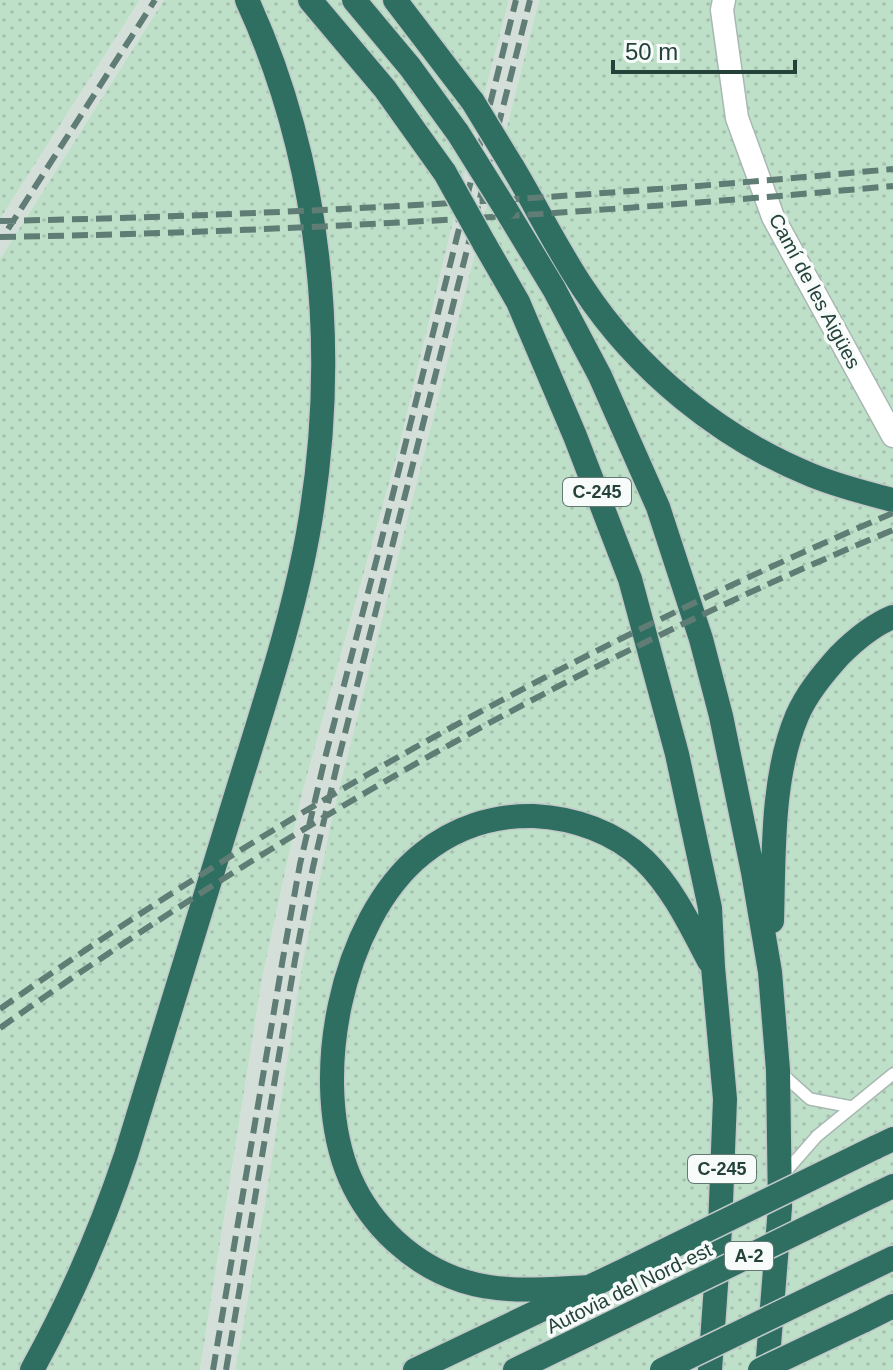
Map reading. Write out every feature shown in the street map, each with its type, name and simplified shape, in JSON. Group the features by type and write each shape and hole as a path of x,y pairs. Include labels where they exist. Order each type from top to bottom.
{"highway":[{"path":"32,1370 59,1321 109,1208 277,656 310,523 320,445 323,388 316,244 282,91 247,0"},
{"name":"C-245","path":"310,0 385,89 445,173 518,302 575,436 630,579 677,754 710,908 725,1099 710,1370"},
{"name":"C-245","path":"354,0 410,67 458,133 554,289 593,364 658,507 701,639 721,716 770,972 778,1070 780,1207 767,1370"},
{"path":"395,0 473,102 583,287 635,353 682,398 762,452 811,475 893,500"},
{"path":"770,972 774,844 782,766 797,715 817,680 848,647 882,621 893,617"},
{"path":"589,1287 513,1290 461,1280 434,1269 410,1254 368,1210 345,1165 333,1106 332,1064 336,1021 353,958 387,893 420,855 470,826 495,819 525,816 556,818 584,825 610,836 642,858 669,891 713,967"},
{"path":"415,1370 884,1144"},
{"name":"Autovia del Nord-est","path":"515,1370 883,1191"},
{"path":"662,1370 893,1258"},
{"path":"760,1370 890,1308"}],"street":[{"name":"Camí de les Aigües","path":"724,0 722,10 737,118 773,217 893,436"}],"lane":[{"path":"778,1070 810,1099 852,1107"},
{"path":"780,1179 817,1136 893,1074"}],"shaded area":[{"path":"140,0 164,0 0,259 0,219"},
{"path":"509,0 539,0 387,603 265,1203 235,1370 200,1370 262,979 303,790 398,451"}],"green space":[{"path":"0,0 140,0 0,219"},
{"path":"164,0 509,0 398,451 303,790 262,979 200,1370 0,1370 0,259"},
{"path":"539,0 893,0 893,1370 235,1370 301,973 332,818"}],"railway":[{"path":"8,229 155,0"},
{"path":"213,1370 300,864 516,0"},
{"path":"226,1370 313,867 530,0"},
{"path":"0,221 447,203 893,169"},
{"path":"0,237 223,231 447,220 893,186"},
{"path":"0,1009 213,867 433,737 660,619 893,513"},
{"path":"0,1028 213,886 433,754 659,635 893,530"}]}
